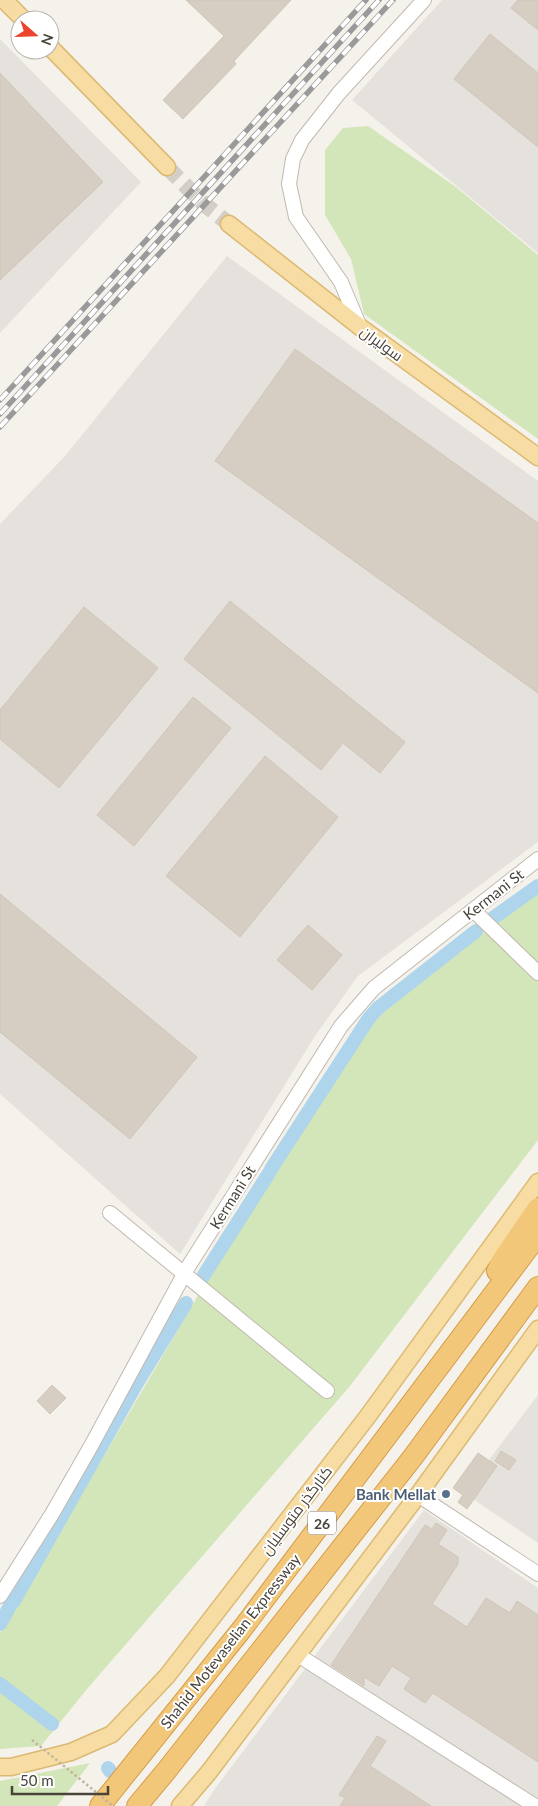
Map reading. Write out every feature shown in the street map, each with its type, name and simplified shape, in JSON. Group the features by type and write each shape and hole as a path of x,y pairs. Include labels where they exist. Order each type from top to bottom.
{"highway":[{"path":"467,1328 503,1258 538,1208"},
{"name":"Shahid Motevaselian Expressway","path":"100,1806 242,1629 538,1235"},
{"name":"Shahid Motevaselian Expressway","path":"137,1806 412,1457 538,1288"}],"main road":[{"path":"4,0 14,10"},
{"path":"60,57 167,167"},
{"name":"سولیران","path":"229,224 360,327 538,457"},
{"name":"کنارگذر متوسلیان","path":"0,1768 71,1752 112,1734 167,1676 368,1416 538,1182"},
{"path":"180,1806 208,1772 418,1495 538,1329"}],"street":[{"path":"360,327 341,282 296,217 289,184 293,159 302,140 339,93 424,0"},
{"name":"Kermani St","path":"0,1596 52,1514 91,1446 184,1275 336,1034 357,1006 374,988 538,858"},
{"path":"473,910 538,973"},
{"path":"110,1214 327,1391"},
{"path":"418,1495 538,1574"},
{"path":"298,1654 535,1806"}],"path":[{"path":"32,1740 113,1806"}],"shaded area":[{"path":"442,0 538,0 538,253 352,100"},
{"path":"0,39 10,49 10,60 21,60 141,182 0,333"},
{"path":"227,256 538,481 538,842 358,976 315,1036 180,1254 0,1094 0,524 65,456"},
{"path":"538,1395 538,1543 464,1493"},
{"path":"424,1510 538,1588 538,1806 204,1806 214,1790"}],"green space":[{"path":"368,126 456,187 538,255 538,439 364,314 351,259 325,215 325,150 343,128"},
{"path":"538,882 538,1140 350,1386 87,1689 41,1746 0,1749 0,1633 200,1292 372,1018"},
{"path":"90,1763 57,1806 0,1806 0,1781"}],"building":[{"path":"186,0 291,0 234,61 236,64 183,119 163,100 224,36"},
{"path":"518,0 538,0 538,30 511,8"},
{"path":"490,34 538,73 538,147 454,79"},
{"path":"0,73 103,182 0,280"},
{"path":"295,349 538,523 538,693 215,461"},
{"path":"230,601 405,742 380,773 343,743 321,770 184,659"},
{"path":"84,607 158,668 59,788 0,739 0,710"},
{"path":"193,697 231,728 134,846 97,815"},
{"path":"265,756 338,817 240,937 166,876"},
{"path":"0,894 197,1057 130,1139 0,1032"},
{"path":"308,925 342,955 312,990 277,960"},
{"path":"52,1385 66,1398 50,1414 37,1401"},
{"path":"501,1451 516,1460 509,1470 495,1461"},
{"path":"478,1453 497,1466 467,1509 458,1502 463,1495 453,1488"},
{"path":"436,1523 447,1530 438,1544 458,1557 458,1564 432,1604 467,1627 486,1598 510,1613 517,1601 538,1615 538,1762 433,1693 425,1703 404,1689 411,1678 392,1666 379,1686 364,1677 364,1686 331,1665 425,1525 432,1529"},
{"path":"377,1736 386,1741 370,1766 431,1806 340,1806 345,1798 339,1795"}],"waterway":[{"path":"493,918 538,886"},
{"path":"271,1169 369,1018 378,1008 476,931"},
{"path":"197,1286 269,1173"},
{"path":"14,1601 137,1383 186,1303"},
{"path":"0,1624 11,1604"},
{"path":"0,1684 52,1724"}],"tunnel":[{"path":"167,167 204,204 229,224"}],"railway":[{"path":"0,400 366,0"},
{"path":"0,414 379,0"},
{"path":"0,427 393,0"}],"place":[{"name":"Bank Mellat","path":"446,1494"}]}
